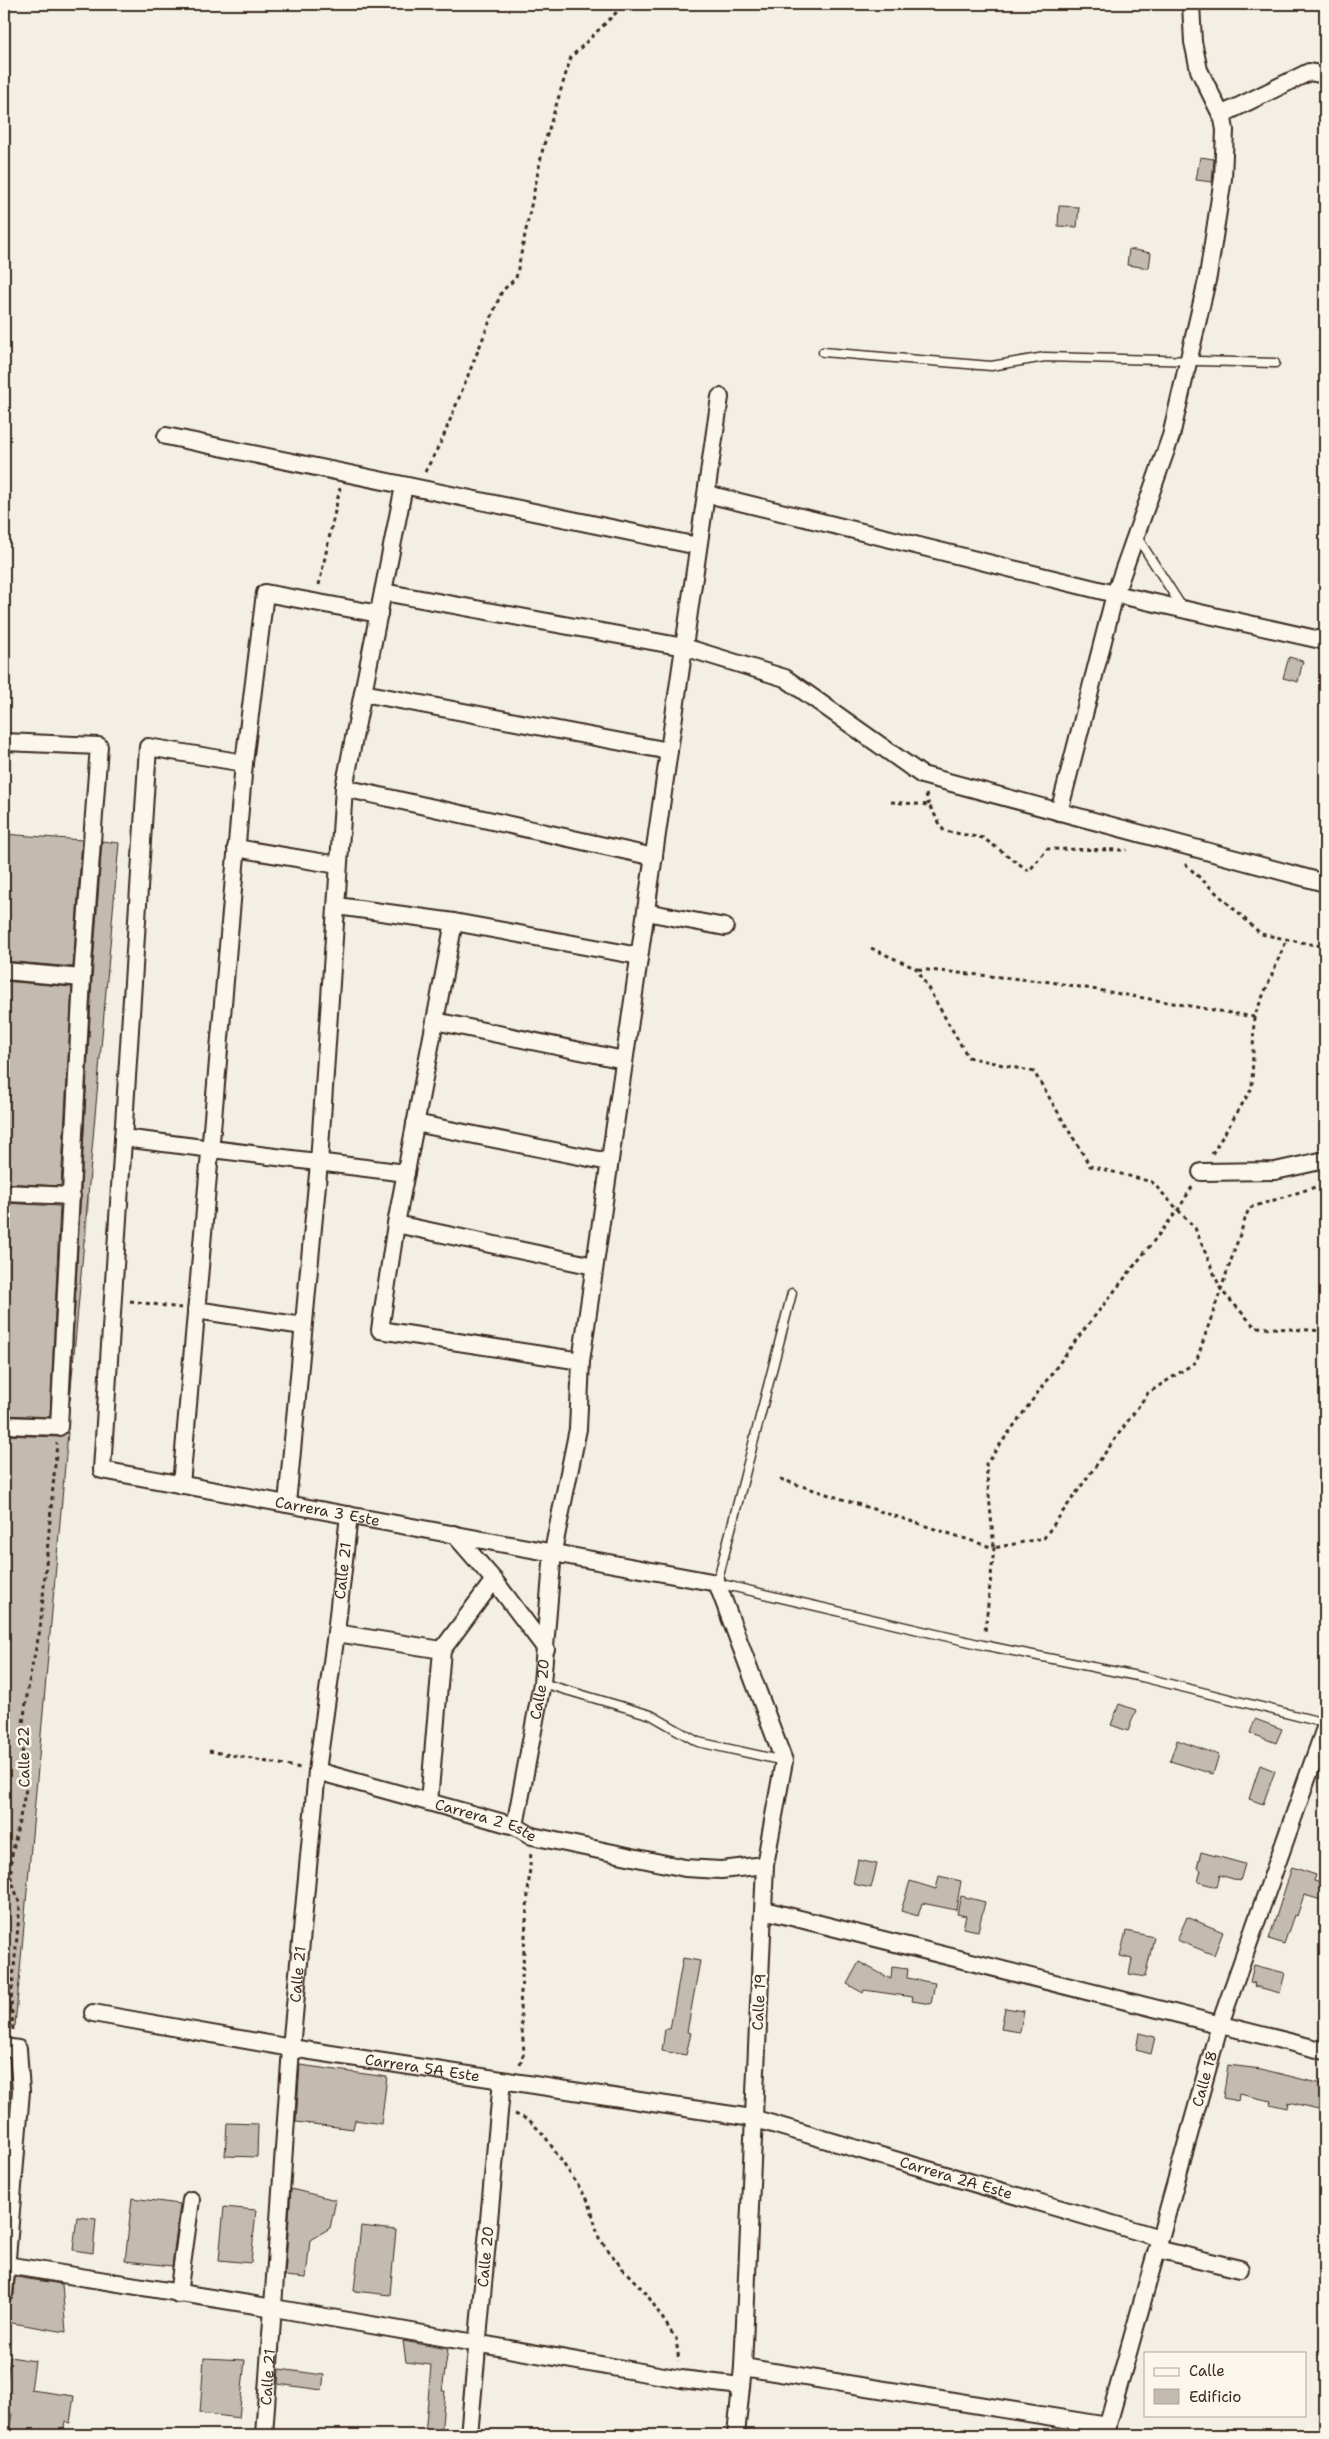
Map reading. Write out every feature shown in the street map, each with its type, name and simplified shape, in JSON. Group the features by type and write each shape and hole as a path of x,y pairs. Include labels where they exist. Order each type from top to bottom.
{"street":[{"path":"1059,812 1115,594 1171,436 1208,276 1222,178 1225,130 1221,114 1199,70 1194,42 1191,4"},
{"path":"1221,114 1309,72 1325,75"},
{"path":"1309,72 1325,88"},
{"name":"Calle 20","path":"515,1826 542,1683 553,1552 578,1429 581,1361 594,1266 720,397"},
{"path":"166,436 698,546"},
{"path":"287,1504 319,1163 344,788 383,592 410,487"},
{"path":"707,494 1115,594 1325,641"},
{"path":"383,592 684,647 785,678 922,775 1325,883"},
{"path":"181,1484 244,763 265,593 379,614"},
{"path":"363,692 669,751"},
{"path":"4,742 99,746 82,978 59,1427 4,1425"},
{"path":"112,1298 148,747 244,763"},
{"path":"344,788 654,857"},
{"path":"236,848 338,865"},
{"path":"337,906 454,922 640,956"},
{"path":"646,912 725,927"},
{"path":"454,922 396,1224 380,1330 581,1361"},
{"path":"4,971 82,978"},
{"path":"435,1021 624,1060"},
{"path":"415,1124 609,1162"},
{"path":"123,1138 406,1173"},
{"path":"1201,1172 1275,1170 1325,1160"},
{"path":"4,1192 72,1196"},
{"path":"396,1224 594,1266"},
{"name":"Carrera 3 Este","path":"112,1298 102,1470 717,1583"},
{"path":"196,1310 303,1326"},
{"name":"Calle 21","path":"264,2435 292,2048 317,1771 336,1633 348,1515"},
{"path":"454,1534 494,1580 546,1648"},
{"path":"429,1802 442,1650 494,1580"},
{"path":"717,1583 784,1761"},
{"path":"336,1633 442,1650"},
{"name":"Calle 18","path":"1107,2431 1220,2024 1325,1728"},
{"name":"Calle 19","path":"736,2435 743,2367 752,2118 765,1865 784,1761"},
{"name":"Carrera 2 Este","path":"317,1771 515,1826 532,1836 685,1868 721,1870 765,1865"},
{"path":"764,1910 1325,2051"},
{"name":"Carrera 5A Este","path":"93,2013 292,2048 752,2118"},
{"path":"4,2294 22,2091 11,2048"},
{"name":"Calle 20","path":"469,2435 499,2106 508,2081"},
{"name":"Carrera 2A Este","path":"752,2118 1240,2269"},
{"path":"178,2294 191,2200"},
{"path":"6,2265 274,2308 681,2379 741,2386"},
{"path":"743,2367 1107,2431"}],"lane":[{"path":"823,352 991,366 1046,357 1275,363"},
{"path":"1136,536 1183,609"},
{"path":"792,1293 717,1583 984,1645 1142,1677 1325,1723"},
{"path":"542,1683 651,1715 698,1742 784,1761"}],"path":[{"path":"410,487 442,440 502,291 516,278 543,148 571,57 625,4"},
{"path":"316,603 343,473"},
{"path":"891,802 929,806 944,831 983,838 1029,871 1047,849 1132,850"},
{"path":"1183,863 1261,934 1325,947"},
{"path":"984,1645 994,1548 986,1464 1076,1340 1178,1210 1252,1088 1254,1017 1287,939"},
{"path":"870,948 917,969 1051,982 1254,1017"},
{"path":"917,969 968,1057 1034,1072 1090,1166 1152,1182 1195,1228 1221,1290 1255,1327 1325,1331"},
{"path":"780,1479 994,1548 1044,1538 1148,1393 1196,1362 1249,1208 1325,1184"},
{"path":"112,1298 196,1310"},
{"name":"Calle 22","path":"11,2048 11,2000 20,1905 11,1878 11,1859 26,1789 21,1736 30,1676 40,1630 59,1427"},
{"path":"209,1750 317,1771"},
{"path":"508,2081 524,2052 520,2006 532,1836"},
{"path":"499,2106 529,2120 544,2135 589,2202 599,2238 622,2268 646,2293 676,2339 681,2379"}],"building":[{"path":"1200,157 1214,159 1212,182 1196,180"},
{"path":"1059,206 1079,207 1077,227 1058,226"},
{"path":"1129,249 1151,253 1149,268 1127,265"},
{"path":"1289,657 1303,661 1298,682 1283,678"},
{"path":"4,834 82,840 73,967 4,961"},
{"path":"102,841 119,843 70,1400 92,979"},
{"path":"4,981 72,987 61,1186 4,1183"},
{"path":"4,1203 60,1206 50,1417 4,1415"},
{"path":"68,1432 15,2026 4,2026 4,1435 59,1437"},
{"path":"1119,1704 1136,1710 1128,1731 1111,1725"},
{"path":"1255,1719 1282,1729 1276,1743 1250,1733"},
{"path":"1177,1740 1219,1755 1213,1774 1170,1761"},
{"path":"1260,1765 1275,1771 1263,1804 1249,1799"},
{"path":"1201,1852 1245,1864 1240,1881 1220,1875 1217,1887 1198,1882 1201,1870 1197,1868"},
{"path":"858,1860 877,1864 871,1888 853,1884"},
{"path":"1292,1867 1316,1875 1314,1881 1325,1884 1325,1901 1304,1895 1297,1916 1294,1915 1284,1944 1269,1939"},
{"path":"939,1876 961,1881 956,1910 922,1903 918,1916 901,1911 910,1881 936,1889"},
{"path":"961,1896 985,1902 978,1931 963,1928 966,1916 957,1914"},
{"path":"1187,1917 1223,1932 1214,1955 1177,1940"},
{"path":"1126,1931 1154,1937 1145,1977 1129,1974 1132,1959 1120,1956"},
{"path":"683,1958 700,1961 687,2032 691,2033 686,2055 662,2051 665,2029 670,2029"},
{"path":"859,1962 891,1979 892,1967 908,1969 907,1978 935,1983 931,2004 912,2001 913,1997 864,1990 863,1993 847,1984"},
{"path":"1254,1965 1285,1973 1280,1993 1254,1986 1255,1983 1250,1982"},
{"path":"1005,2008 1024,2011 1020,2032 1001,2029"},
{"path":"1139,2033 1155,2037 1151,2054 1136,2050"},
{"path":"300,2065 387,2077 381,2124 355,2120 353,2129 296,2122"},
{"path":"1228,2065 1261,2069 1325,2085 1323,2110 1288,2102 1287,2108 1270,2104 1271,2101 1239,2094 1238,2101 1223,2098"},
{"path":"227,2123 258,2124 257,2157 225,2156"},
{"path":"291,2189 336,2200 330,2228 310,2240 306,2278 285,2276"},
{"path":"132,2198 180,2204 172,2266 125,2261"},
{"path":"224,2207 256,2210 251,2263 219,2260"},
{"path":"77,2217 96,2219 93,2253 73,2250"},
{"path":"361,2226 396,2230 390,2295 354,2291"},
{"path":"15,2277 62,2284 66,2332 6,2322 7,2303 14,2295"},
{"path":"403,2341 448,2349 442,2391 445,2391 441,2435 425,2435 431,2365 406,2362"},
{"path":"10,2357 35,2361 31,2390 74,2396 70,2423 65,2422 63,2435 8,2435 12,2414 4,2413 4,2401"},
{"path":"204,2358 245,2360 239,2418 200,2413"},
{"path":"279,2369 324,2375 322,2390 278,2384"}],"waterway":[{"path":"76,1236 79,1197"}]}
